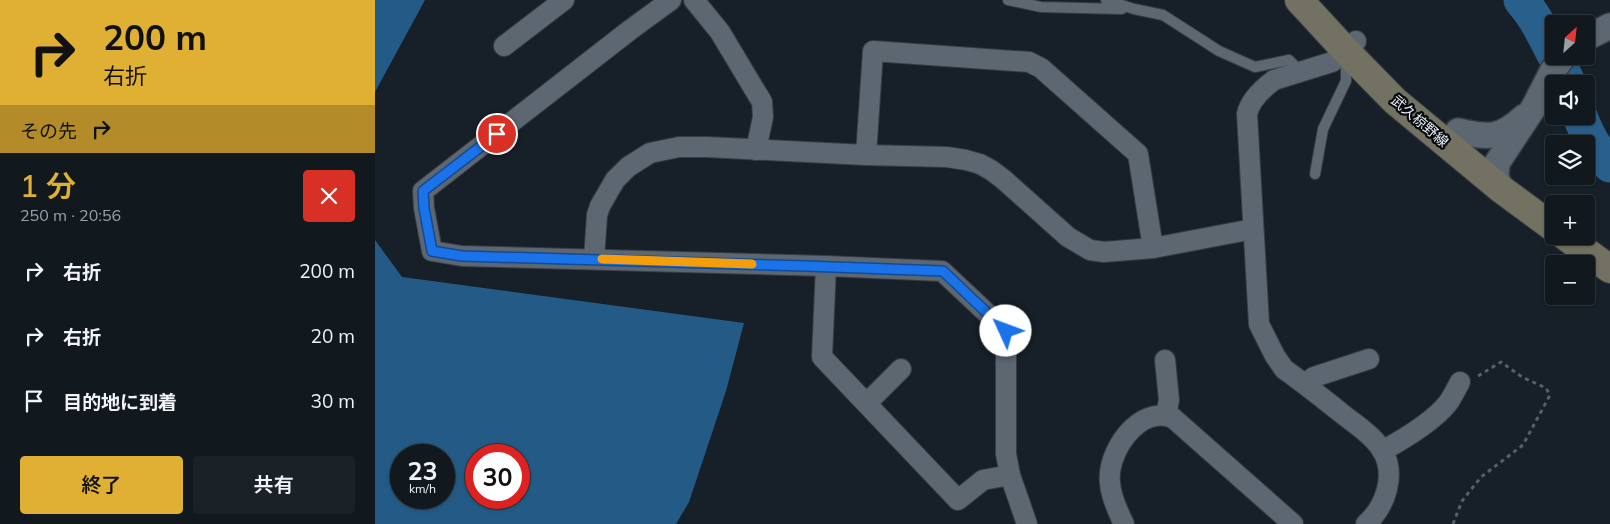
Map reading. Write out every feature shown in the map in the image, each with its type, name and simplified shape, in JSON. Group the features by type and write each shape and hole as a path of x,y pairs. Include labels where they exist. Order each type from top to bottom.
{"main road":[{"name":"武久椋野線","path":"1299,0 1351,46 1545,200"},
{"name":"武久椋野線","path":"1319,0 1351,46 1395,101 1501,189 1545,221"},
{"path":"1595,237 1610,247"},
{"path":"1577,245 1610,269"}],"street":[{"path":"504,46 564,0"},
{"path":"671,0 423,191 424,208 432,251 462,256 943,271 1006,331 1006,454 1010,475 1027,524"},
{"path":"694,0 720,32 762,102 763,117 756,150"},
{"path":"1595,34 1610,26"},
{"path":"1351,46 1333,62 1274,80 1267,85 1249,106 1247,114 1259,324 1275,356 1284,369 1366,432 1382,450 1388,476 1387,490 1376,515 1366,524"},
{"path":"866,155 873,51 1029,62 1041,68 1138,154 1153,248"},
{"path":"1501,189 1495,176 1497,163 1534,107 1558,65"},
{"path":"1458,131 1482,136 1495,135 1517,123 1534,107"},
{"path":"594,259 597,215 615,180 633,163 650,154 679,147 947,157 980,164 1003,179 1068,237 1090,250 1104,252 1153,248 1253,229"},
{"path":"826,266 822,358 958,500 983,480 1010,475"},
{"path":"1305,384 1313,377 1369,359"},
{"path":"1165,360 1169,400 1166,415"},
{"path":"867,403 901,368"},
{"path":"1382,450 1409,436 1448,404 1460,382"},
{"path":"1124,524 1109,483 1115,454 1130,430 1156,416 1166,415 1173,418 1293,524"}],"lane":[{"path":"1009,0 1041,7 1134,9"},
{"path":"1106,0 1134,9 1163,14 1209,45 1236,60 1255,67 1289,60 1301,72"},
{"path":"1315,174 1323,129 1346,81 1351,46"}],"path":[{"path":"1453,524 1462,501 1481,477 1523,445 1550,395 1546,388 1522,377 1501,362 1465,384 1460,382"}],"shaded area":[{"path":"375,0 425,0 375,92"},
{"path":"375,240 402,277 744,323 726,391 689,502 676,524 375,524"}],"waterway":[{"path":"1521,0 1536,20 1545,37"},
{"path":"1560,65 1564,75"},
{"path":"1584,125 1592,142 1610,165"}],"slow traffic":[{"path":"602,259 752,264"}],"route":[{"path":"497,134 423,191 424,208 432,251 462,256 943,271 1006,331"}]}
